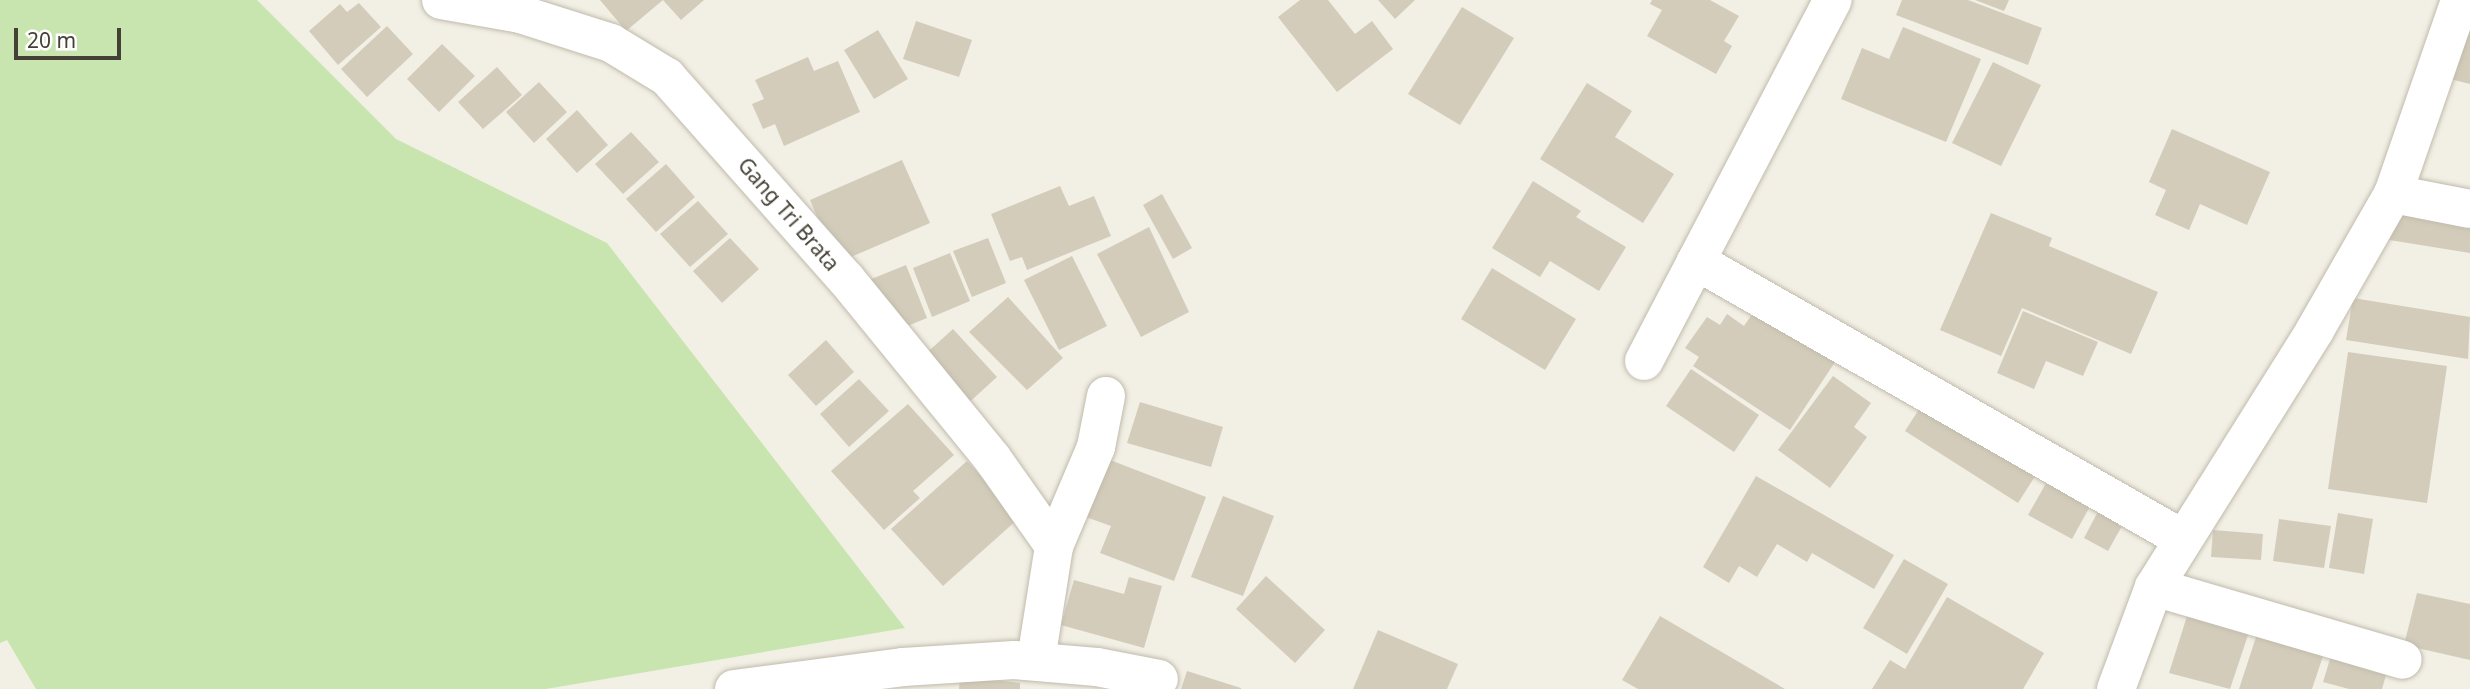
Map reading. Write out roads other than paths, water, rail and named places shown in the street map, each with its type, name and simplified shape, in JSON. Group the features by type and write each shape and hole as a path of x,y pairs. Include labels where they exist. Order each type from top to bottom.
{"street":[{"name":"Gang Tri Brata","path":"441,0 520,14 611,43 667,77 854,289 992,458 1054,546"},
{"path":"1644,361 1833,0"},
{"path":"2116,689 2154,587 2315,330 2393,194 2460,0"},
{"path":"2393,194 2470,209"},
{"path":"1696,261 2183,539"},
{"path":"1036,660 1054,546 1096,447 1107,396"},
{"path":"2154,587 2403,660"},
{"path":"734,689 903,667 1036,660 1159,678"}]}
